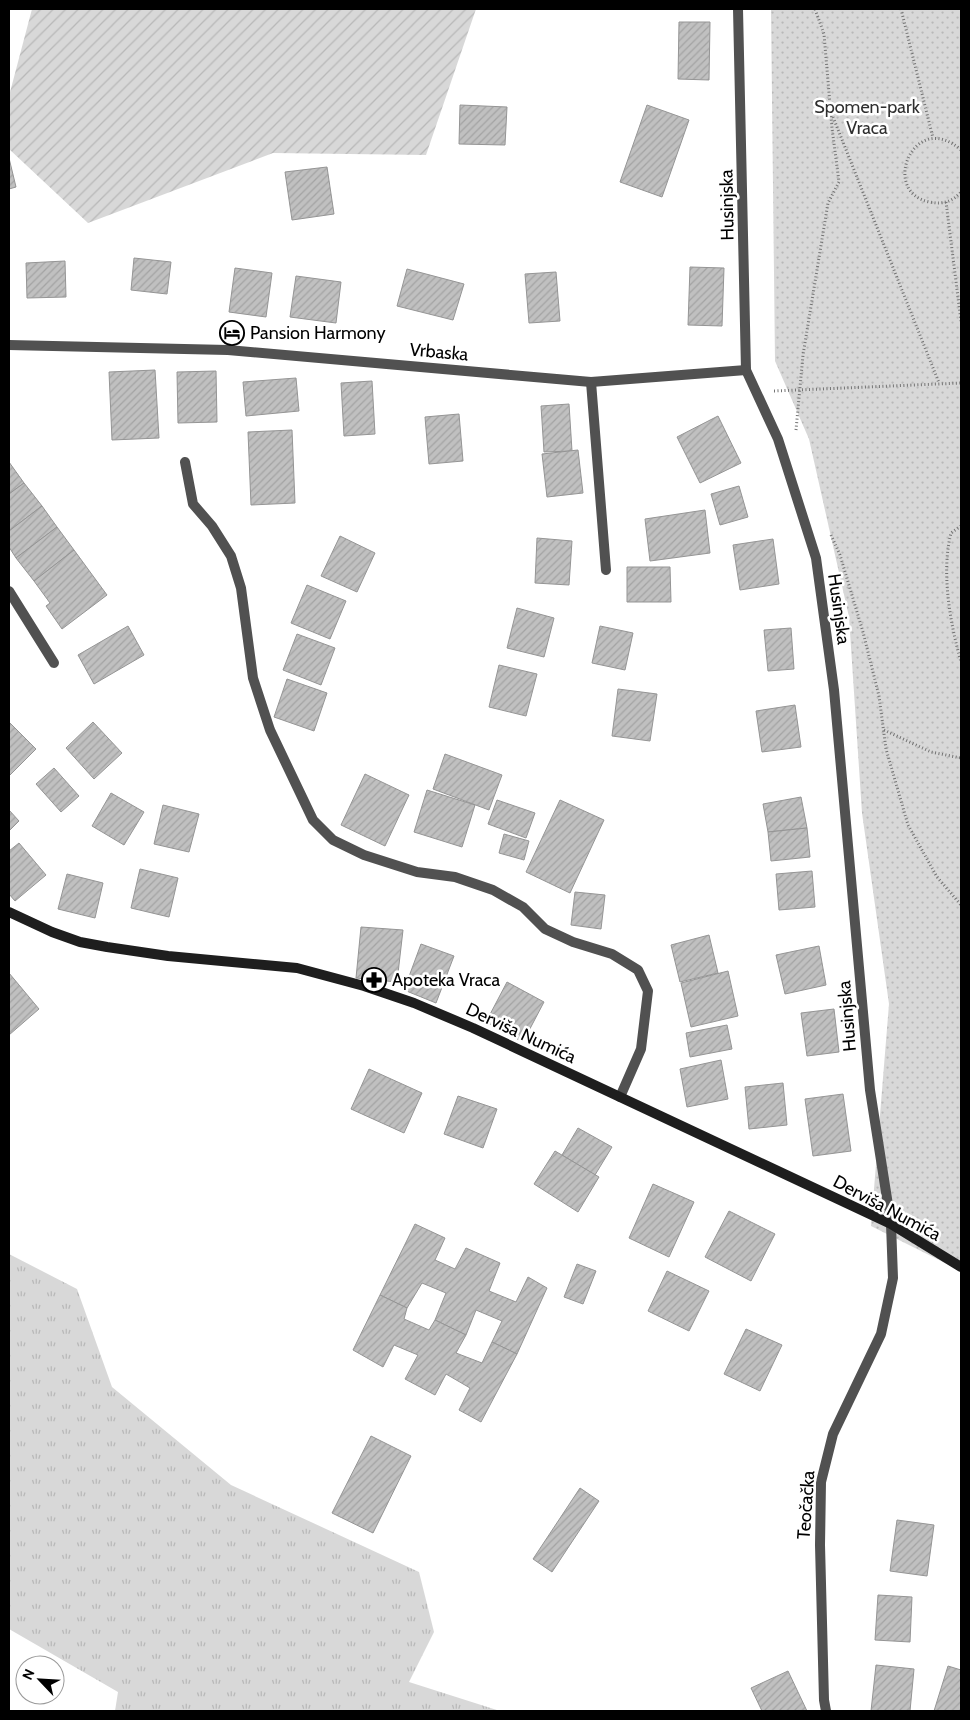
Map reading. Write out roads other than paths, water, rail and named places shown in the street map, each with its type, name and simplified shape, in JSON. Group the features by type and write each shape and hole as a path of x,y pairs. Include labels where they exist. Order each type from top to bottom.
{"main road":[{"name":"Derviša Numića","path":"9,912 52,932 80,942 168,956 296,968 364,986 414,1003 473,1028 891,1224 961,1267"}],"street":[{"name":"Husinjska","path":"738,9 746,370 778,439 816,558 834,690 870,1090 891,1224"},
{"name":"Vrbaska","path":"9,344 228,350 591,382 746,370"},
{"path":"591,382 606,570"},
{"path":"185,462 193,504 212,526 231,556 241,588 253,678 270,730 313,820 333,840 364,855 417,872 455,877 493,890 523,907 545,929 572,942 612,954 638,970 648,991 641,1049 620,1097"},
{"path":"9,591 54,662"},
{"name":"Teočačka","path":"826,1711 824,1700 820,1545 821,1482 833,1434 881,1334 894,1278 891,1224"}],"place":[{"name":"Pansion Harmony","path":"232,333"},
{"name":"Apoteka Vraca","path":"374,980"}],"park label":[{"name":"Spomen-park Vraca","path":"867,117"}]}
